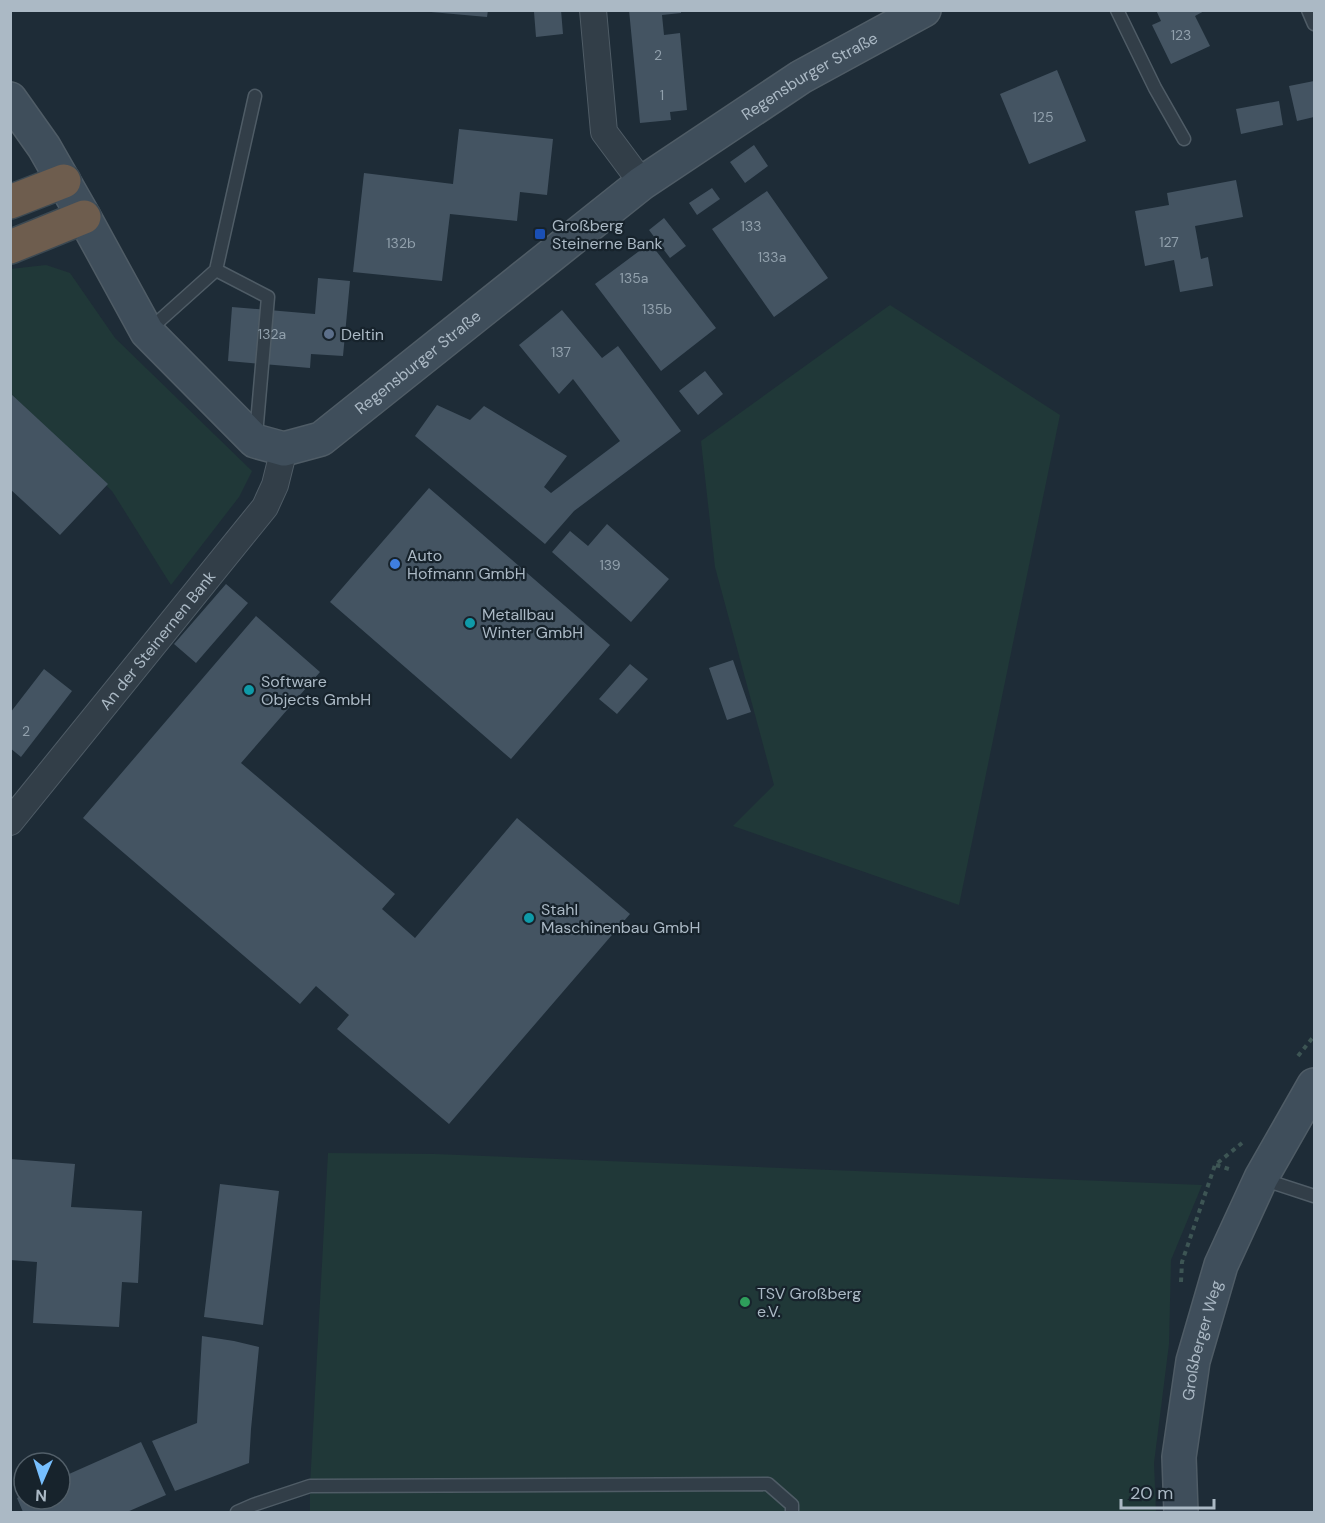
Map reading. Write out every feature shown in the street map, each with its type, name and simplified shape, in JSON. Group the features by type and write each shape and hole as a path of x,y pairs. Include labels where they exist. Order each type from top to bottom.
{"highway":[{"path":"10,202 64,182"},
{"path":"10,247 84,217"}],"street":[{"path":"593,10 604,132 642,183"},
{"name":"Regensburger Straße","path":"270,445 321,439 642,183 801,77 924,10"},
{"path":"10,99 44,147 147,332 270,445"},
{"name":"An der Steinernen Bank","path":"10,822 265,507 275,485 270,445"},
{"name":"Großberger Weg","path":"1181,1512 1179,1457 1193,1361 1221,1265 1261,1178 1314,1085"}],"lane":[{"path":"1117,10 1155,88 1184,139"},
{"path":"1308,10 1314,24"},
{"path":"147,332 216,270 255,96"},
{"path":"216,270 268,297 270,445"},
{"path":"1261,1178 1314,1196"},
{"path":"237,1512 310,1486 757,1484 768,1484 792,1505 792,1512"}],"green space":[{"path":"46,265 70,273 115,338 252,471 239,497 171,585 112,491 11,394 10,269"},
{"path":"890,305 1060,415 959,905 733,826 774,785 715,567 701,441"},
{"name":"TSV Großberg e.V.","path":"328,1153 435,1154 1202,1185 1171,1260 1169,1344 1154,1463 1156,1512 310,1512"}],"building":[{"path":"431,10 488,10 487,17 431,12"},
{"path":"561,10 563,34 536,37 534,12"},
{"path":"629,10 681,10 681,13 662,15 664,35 680,33 687,110 670,112 671,120 640,123"},
{"path":"1156,10 1206,10 1195,16 1210,46 1171,64 1152,25 1161,21"},
{"path":"1057,70 1086,141 1029,164 1000,94"},
{"path":"1314,81 1314,117 1297,121 1289,86"},
{"path":"1279,101 1283,125 1241,134 1236,109"},
{"path":"459,129 553,139 547,195 520,192 517,221 450,214 442,281 353,272 364,173 453,184"},
{"path":"754,145 768,166 745,183 730,162"},
{"path":"1236,180 1243,217 1195,226 1201,259 1208,257 1213,286 1180,292 1174,260 1145,266 1135,211 1169,205 1167,193"},
{"path":"712,188 720,199 697,215 689,203"},
{"path":"767,191 828,278 774,317 712,229"},
{"path":"664,218 686,246 670,258 649,230"},
{"path":"650,243 716,328 661,371 595,284"},
{"path":"318,278 350,281 343,356 311,354 310,368 228,361 232,307 315,314"},
{"path":"562,310 602,358 618,346 681,431 574,511 545,544 415,436 437,405 470,420 484,406 567,456 544,487 551,493 620,441 573,379 559,394 519,345"},
{"path":"705,371 723,394 698,415 679,391"},
{"path":"10,393 108,484 60,535 10,489"},
{"name":"Metallbau Winter GmbH","path":"429,488 610,645 511,759 330,602"},
{"path":"607,524 669,579 631,622 552,552 570,531 588,546"},
{"path":"226,584 248,603 196,663 174,644"},
{"name":"Stahl Maschinenbau GmbH","path":"256,616 320,672 241,763 395,894 382,909 415,938 517,818 630,914 449,1124 337,1029 349,1015 316,986 300,1004 83,818"},
{"path":"733,660 751,712 727,720 709,668"},
{"path":"630,664 648,679 617,714 599,699"},
{"path":"44,669 72,691 21,757 10,748 10,713"},
{"path":"10,1159 75,1164 71,1207 142,1211 138,1283 122,1282 119,1327 33,1323 37,1262 10,1260"},
{"path":"220,1184 279,1191 263,1325 204,1317"},
{"path":"202,1336 259,1347 249,1463 175,1491 152,1441 197,1423"},
{"path":"141,1442 166,1495 127,1512 23,1512 72,1511 72,1473"}],"place":[{"name":"Großberg Steinerne Bank","path":"540,234"},
{"name":"Deltin","path":"329,334"},
{"name":"Auto Hofmann GmbH","path":"395,564"},
{"name":"Metallbau Winter GmbH","path":"470,623"},
{"name":"Software Objects GmbH","path":"249,690"},
{"name":"Stahl Maschinenbau GmbH","path":"529,918"},
{"name":"TSV Großberg e.V.","path":"745,1302"}]}
